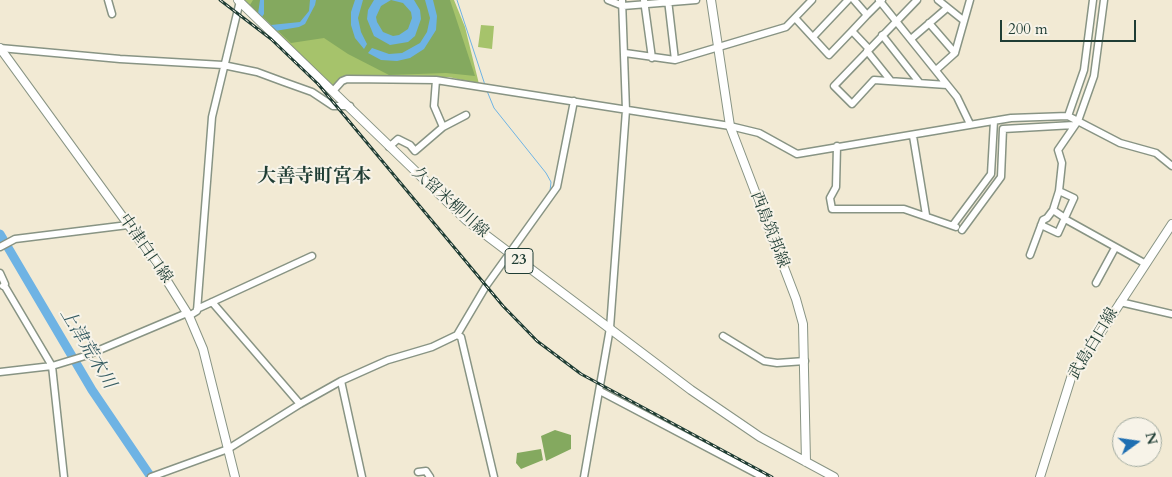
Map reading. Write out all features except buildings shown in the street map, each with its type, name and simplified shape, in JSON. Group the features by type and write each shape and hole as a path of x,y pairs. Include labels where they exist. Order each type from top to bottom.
{"main road":[{"name":"西島筑邦線","path":"711,0 730,126 797,301 803,324 806,462"},
{"name":"久留米柳川線","path":"239,1 350,106 389,147 466,220 691,390 760,437 834,477"},
{"name":"中津白口線","path":"0,48 177,294 204,349 235,477"},
{"name":"武島白口線","path":"1040,477 1071,378 1172,224"}],"street":[{"path":"108,0 112,14"},
{"path":"608,0 622,3 696,0"},
{"path":"625,53 675,60 718,48 786,27 796,19 812,0"},
{"path":"813,37 848,0"},
{"path":"854,0 867,15"},
{"path":"917,0 834,86 852,104 874,80 948,85"},
{"path":"938,0 963,20"},
{"path":"936,70 955,53 970,0"},
{"path":"1068,116 1084,70 1093,0"},
{"path":"1030,256 1041,225 1054,210 1059,191 1062,164 1058,150 1076,123 1094,76 1104,0"},
{"path":"197,310 212,117 239,1"},
{"path":"668,1 675,60"},
{"path":"796,19 829,55 881,1 948,85 964,110 970,124"},
{"path":"644,2 652,58"},
{"path":"584,477 610,328 626,110 622,3"},
{"path":"911,39 946,8"},
{"path":"929,23 955,53"},
{"path":"852,31 891,81"},
{"path":"882,35 919,82"},
{"path":"0,48 120,59 223,65 312,92 333,106 350,106"},
{"path":"333,91 342,81 347,79 436,80 730,126 759,133 797,154 837,146 914,136 970,124 1068,116 1076,123 1120,143 1156,153 1172,166"},
{"path":"436,80 434,106 443,126"},
{"path":"151,477 228,449 341,381 388,360 432,348 457,335 509,253 557,187 574,102"},
{"path":"389,147 398,139 410,145 414,151 443,126 466,115"},
{"path":"957,228 991,174 994,121"},
{"path":"957,228 1001,177 1004,129 1076,123"},
{"path":"914,136 926,215"},
{"path":"837,146 836,187 830,198 832,209 904,209 926,215 957,228"},
{"path":"1041,225 1057,234 1074,198 1059,191"},
{"path":"1054,210 1115,248 1146,264"},
{"path":"0,248 15,239 128,225"},
{"path":"1096,283 1115,248"},
{"path":"0,372 52,366 85,356 188,315 312,256"},
{"path":"0,273 4,286 52,366 64,477"},
{"path":"212,302 300,404"},
{"path":"1120,302 1172,314"},
{"path":"457,335 461,338 494,477"},
{"path":"723,336 764,361 777,363 805,361"},
{"path":"341,381 362,477"},
{"path":"600,390 763,477"},
{"path":"418,472 426,471 430,477"}],"green space":[{"path":"242,0 454,0 465,27 479,84 449,77 432,77 341,80 333,87"},
{"path":"253,0 450,0 475,76 446,73 389,75 348,54 324,38 291,43 250,5"},
{"path":"481,25 494,26 492,49 478,47"},
{"path":"555,430 571,435 571,449 546,461 541,436"},
{"path":"541,449 543,460 521,469 516,463 517,453"}],"water":[{"path":"260,0 264,0 264,14 262,17 271,25 300,22 309,11 310,0 316,0 305,24 299,27 275,31 258,14"},
{"path":"355,0 363,0 358,18 361,32 367,44 364,49 355,38 351,25 351,12"},
{"path":"374,0 391,0 414,0 420,10 421,19 415,36 408,42 390,45 374,36 367,19 368,10","holes":["391,0 403,3 411,12 412,18 408,29 399,35 393,36 383,32 376,17 381,6"]},
{"path":"425,0 433,0 437,16 436,30 424,49 410,58 397,61 381,60 368,53 372,48 389,54 402,53 420,43 427,32 430,18"}],"waterway":[{"path":"457,0 485,85"},
{"path":"487,91 494,108 546,173 551,182 550,191"},
{"path":"509,248 524,227"},
{"name":"上津荒木川","path":"0,234 92,390 151,477"}],"railway":[{"path":"220,0 271,39 318,84 503,306 537,341 581,374 772,477"}],"district":[{"name":"大善寺町宮本","path":"314,178"}]}
